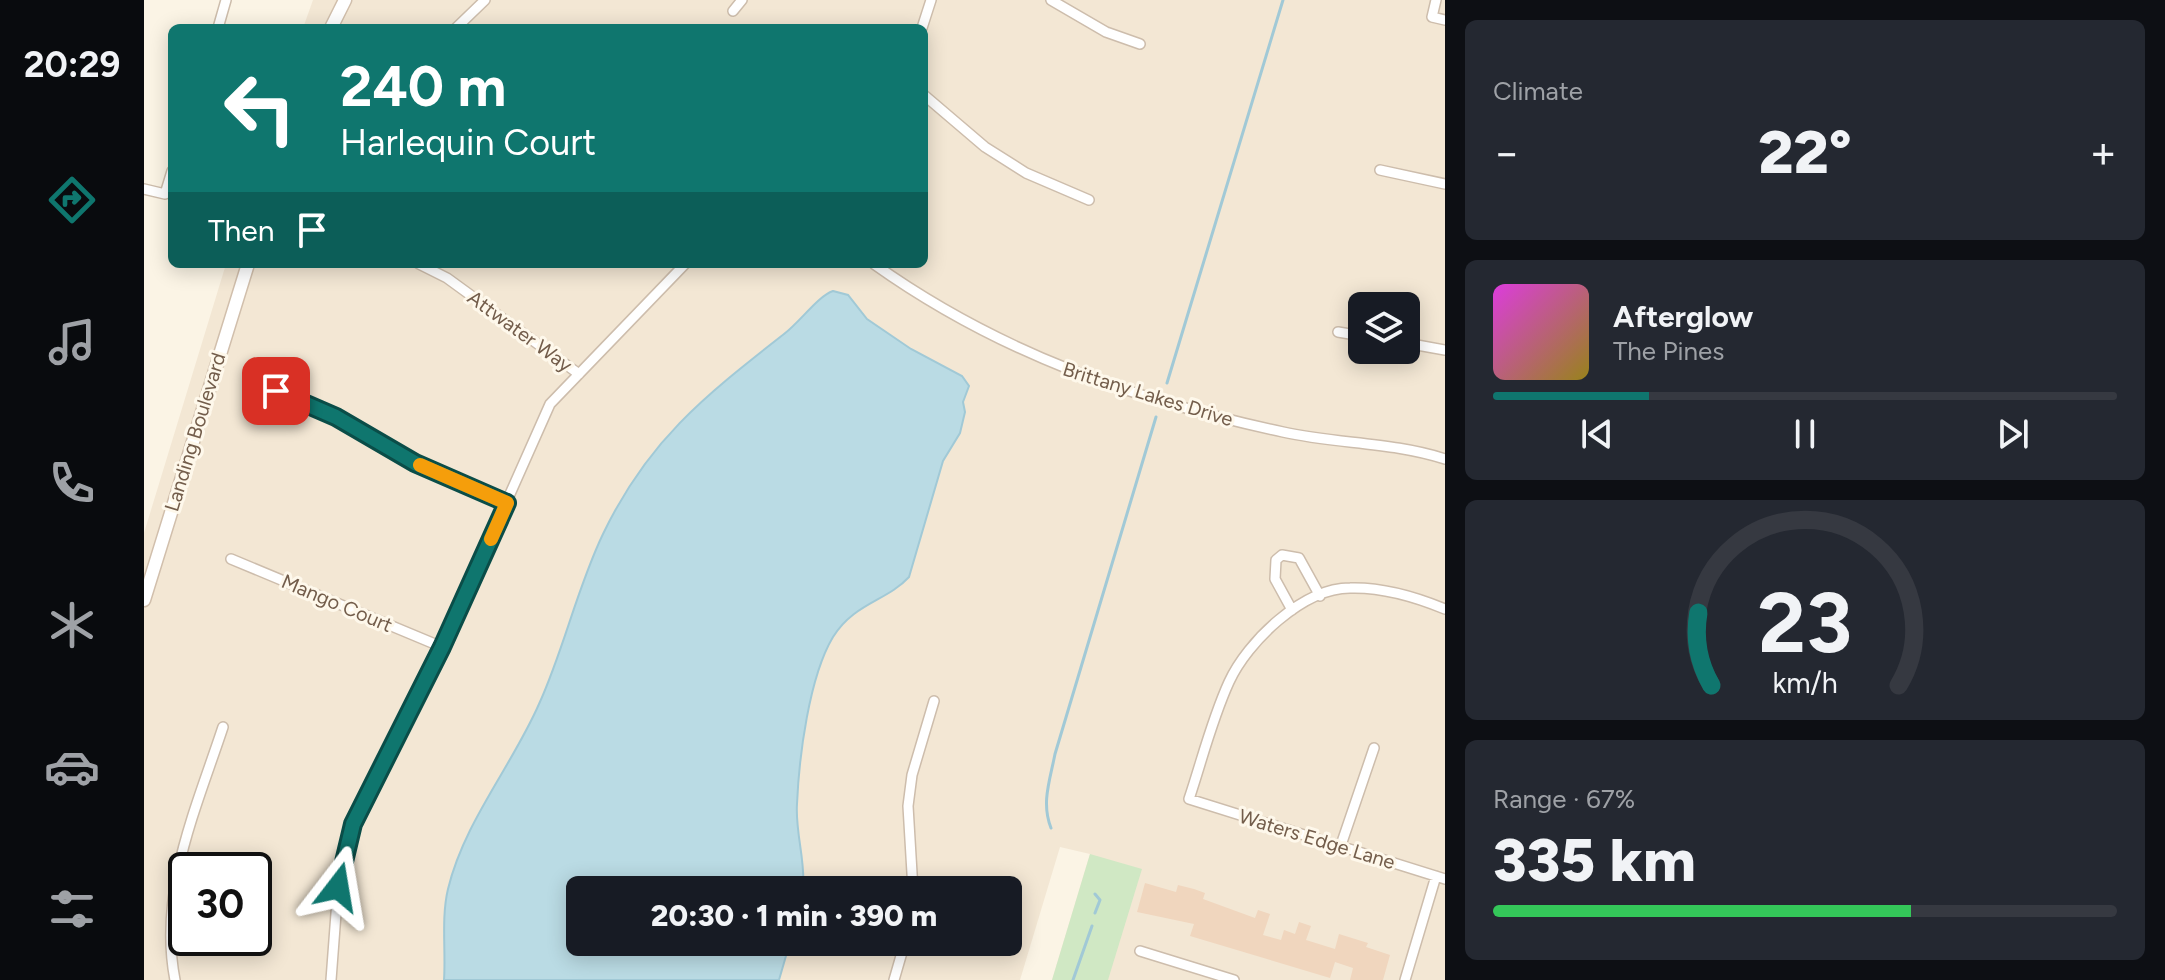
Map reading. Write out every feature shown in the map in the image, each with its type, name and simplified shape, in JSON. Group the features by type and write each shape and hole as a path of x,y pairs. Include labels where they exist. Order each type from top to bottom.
{"street":[{"path":"219,24 226,0"},
{"path":"333,24 345,0"},
{"path":"460,24 485,0"},
{"path":"733,11 742,0"},
{"path":"923,24 931,0"},
{"path":"1051,0 1106,32 1140,44"},
{"path":"1436,0 1432,17 1445,20"},
{"path":"928,98 985,147 1026,173 1089,200"},
{"path":"1380,170 1445,184"},
{"path":"144,189 165,194 168,184"},
{"name":"Landing Boulevard","path":"144,600 247,268"},
{"name":"Attwater Way","path":"427,268 447,278 579,374"},
{"path":"331,980 338,887 353,824 442,647 550,404 681,268"},
{"name":"Brittany Lakes Drive","path":"880,268 972,328 1064,369 1216,416 1285,433 1445,459"},
{"path":"1338,332 1348,334"},
{"path":"1420,346 1445,350"},
{"path":"276,391 336,417 415,463 507,503"},
{"path":"1320,596 1299,558 1282,555 1276,560 1274,574 1292,610 1348,587 1402,595 1445,609"},
{"name":"Mango Court","path":"231,559 442,647"},
{"name":"Waters Edge Lane","path":"1292,610 1256,640 1230,680 1189,799 1441,878"},
{"path":"912,876 908,806 912,775 934,701"},
{"path":"175,980 170,925 176,869 223,727"},
{"path":"1341,845 1374,748"},
{"path":"1405,980 1441,878"},
{"path":"1140,951 1234,980"},
{"path":"894,980 901,956"}],"shaded area":[{"path":"313,0 1445,0 1445,980 1052,980 1090,854 1060,847 1020,980 144,980 144,533 225,268 928,268 928,24 304,24"}],"green space":[{"path":"1090,854 1142,869 1108,980 1052,980"}],"water":[{"path":"833,291 848,295 867,319 911,349 962,376 969,386 963,402 965,412 960,433 943,461 909,577 891,592 860,609 841,626 818,673 807,718 798,785 797,815 803,876 566,876 566,956 786,956 779,980 444,980 445,911 455,864 539,704 594,555 620,501 659,446 681,422"}],"building":[{"path":"1145,883 1176,892 1178,885 1194,889 1205,893 1203,899 1255,918 1258,910 1270,914 1263,935 1281,940 1284,930 1295,934 1299,922 1311,926 1306,940 1335,949 1339,934 1368,943 1366,947 1390,955 1383,980 1350,980 1353,968 1335,962 1330,978 1190,936 1194,924 1137,912"}],"waterway":[{"path":"1167,383 1283,0"},
{"path":"1051,828 1047,800 1055,754 1156,417"},
{"path":"1095,894 1100,900 1095,913"},
{"path":"1073,980 1092,926"}],"slow traffic":[{"path":"420,465 507,503 491,539"}],"route":[{"path":"276,391 336,417 415,463 507,503 442,647 353,824 338,887"}]}
